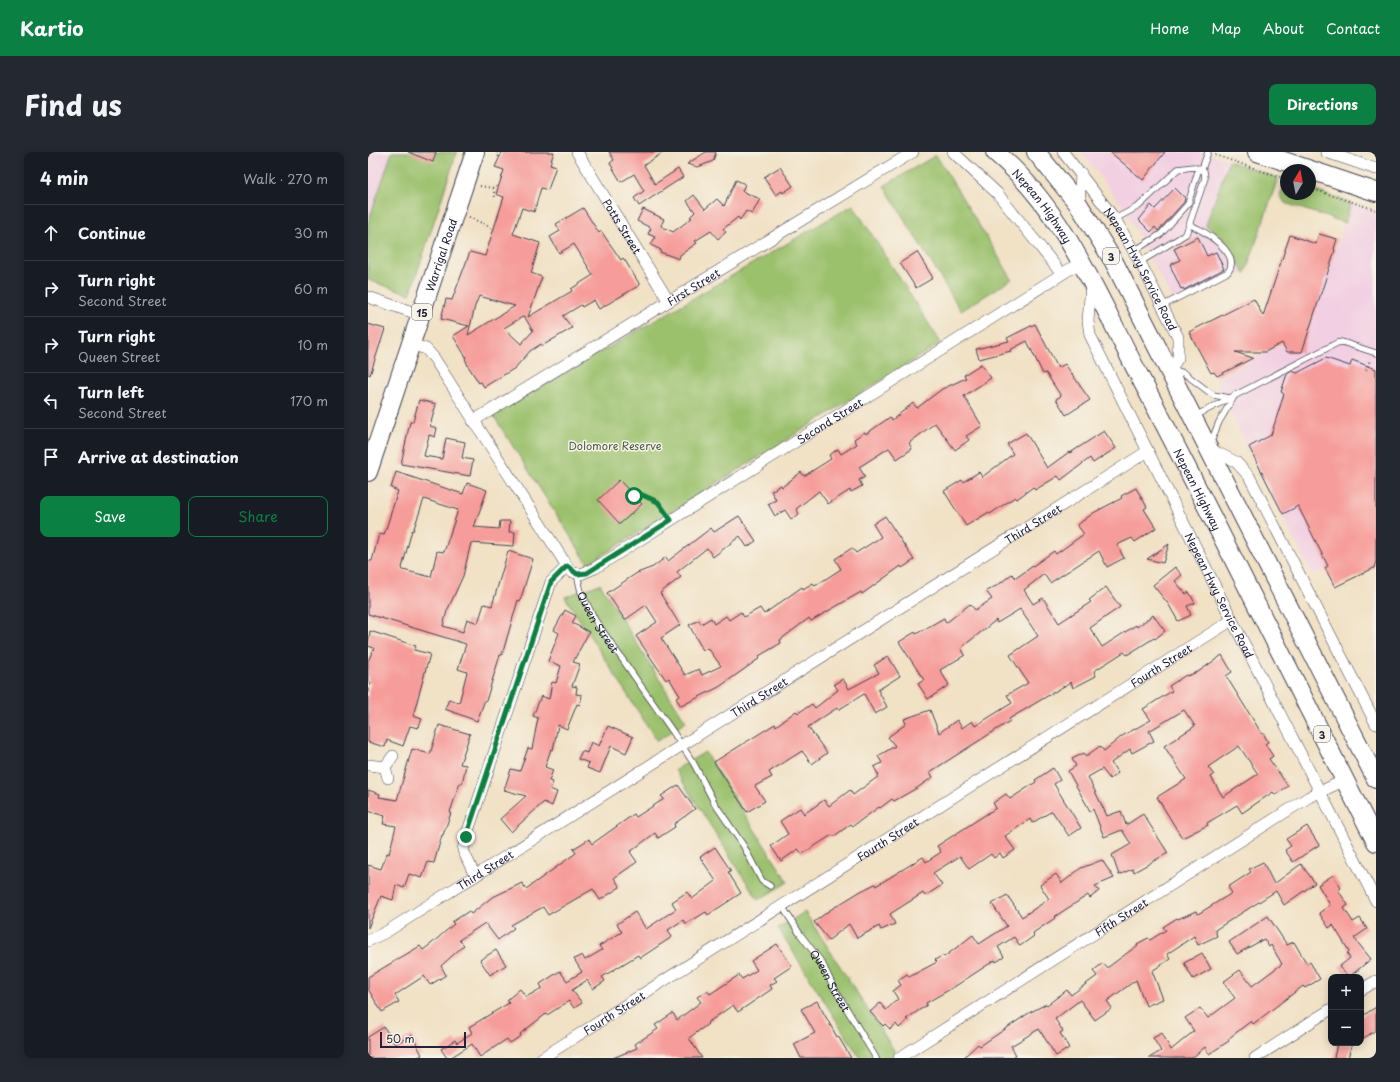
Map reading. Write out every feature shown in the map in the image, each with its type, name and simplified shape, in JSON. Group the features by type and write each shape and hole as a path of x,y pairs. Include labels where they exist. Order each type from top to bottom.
{"main road":[{"name":"Warrigal Road","path":"368,472 475,152"},
{"name":"Nepean Highway","path":"995,152 1018,174 1053,216 1081,262 1209,508 1376,842"},
{"name":"3","path":"1036,152 1079,205 1114,262 1354,736 1372,760 1376,779"},
{"path":"1257,152 1376,192"},
{"path":"1168,430 1193,417"},
{"path":"1345,780 1354,776 1356,773 1354,736"}],"street":[{"name":"Potts Street","path":"577,152 668,300"},
{"name":"First Street","path":"473,421 668,300 913,152"},
{"path":"954,152 1001,198 1061,273"},
{"name":"Nepean Hwy Service Road","path":"1063,152 1115,220 1134,251 1162,306 1179,342 1178,360 1170,370"},
{"path":"1326,152 1376,169"},
{"path":"1079,205 1081,174"},
{"name":"Second Street","path":"577,574 584,574 591,570 1061,273 1081,262"},
{"name":"Nepean Hwy Service Road","path":"1092,282 1088,316 1089,333 1232,620 1376,901"},
{"path":"368,297 421,315"},
{"path":"411,344 430,353 567,566 577,574"},
{"path":"1209,448 1236,462 1249,476 1376,724"},
{"name":"Third Street","path":"368,941 386,932 682,746 1148,450"},
{"path":"475,876 466,860 463,850 466,837 551,582 567,566"},
{"name":"Fourth Street","path":"542,1058 1232,620"},
{"path":"368,764 386,772 393,756"},
{"name":"Fifth Street","path":"899,1058 1320,791 1345,780"},
{"path":"1364,988 1376,981"},
{"path":"1255,1058 1328,1012"}],"lane":[{"path":"1134,251 1161,234 1188,204 1208,152"},
{"path":"1115,220 1139,206 1178,169 1184,167 1201,169 1205,172 1205,178 1188,232 1183,237 1140,262"},
{"path":"1162,306 1228,272 1231,268 1231,260 1221,245 1208,234 1190,225"},
{"path":"1193,417 1337,343 1356,346 1376,353"},
{"path":"1170,370 1184,373 1213,395 1233,396"},
{"path":"1209,448 1217,427 1233,396"},
{"name":"Queen Street","path":"577,574 581,592 595,620 633,672 682,746 715,804 743,845 762,881 770,886"},
{"name":"Queen Street","path":"782,906 800,934 822,963 833,986 876,1058"}],"path":[{"path":"497,152 499,158"},
{"path":"1208,152 1280,177"},
{"path":"480,186 493,188 498,186"},
{"path":"493,188 495,196"},
{"path":"1316,190 1376,210"},
{"path":"469,217 494,229"},
{"path":"1366,370 1372,358"},
{"path":"634,496 638,493 658,502 671,520"}],"shaded area":[{"path":"368,152 392,152 368,223"},
{"path":"1081,152 1203,152 1229,161 1206,225 1228,244 1245,274 1235,276 1175,304 1122,205"},
{"path":"1351,203 1376,211 1376,542 1313,575 1253,459 1215,379 1283,344 1302,352"}],"green space":[{"path":"392,152 457,152 410,294 368,280 368,223"},
{"path":"936,155 1012,279 961,311 884,186"},
{"path":"1229,161 1278,178 1245,274 1228,244 1206,225"},
{"path":"1316,191 1351,203 1345,223 1285,203 1283,200 1316,200"},
{"name":"Dolomore Reserve","path":"853,205 941,343 588,564 493,415"},
{"path":"600,584 686,722 657,741 565,597"},
{"path":"705,752 788,882 758,900 675,770"},
{"path":"805,912 899,1058 860,1058 778,928"}],"building":[{"path":"408,152 436,152 433,162"},
{"path":"502,152 554,152 550,164 556,166 548,190 541,188 534,212 522,208 513,234 540,243 531,273 542,277 528,317 572,291 571,289 593,275 574,244 559,253 550,237 560,231 556,224 583,208 599,233 601,231 621,260 623,258 626,262 640,285 599,309 594,300 582,307 581,305 563,316 572,328 542,346 541,344 530,351 515,368 484,387 481,382 479,383 468,366 466,357 453,336 469,326 441,319 446,299 452,300 470,252 485,256 504,197 496,194 504,170 495,167","holes":["479,296 515,306 468,335 475,306","524,316 533,331 521,344 504,328"]},
{"path":"609,152 664,152 644,165 655,184 678,169 683,177 639,206 634,198 644,191 634,174 621,182 610,163 614,160"},
{"path":"706,152 716,152 713,161 698,167 687,164"},
{"path":"1110,152 1165,152 1143,180"},
{"path":"780,167 793,186 783,193 782,191 776,195 764,177"},
{"path":"736,180 745,184 742,191 760,199 752,214 746,211 740,220 738,217 723,229 726,232 718,239 711,231 695,241 697,243 680,255 679,259 660,252 661,250 651,245 655,237 648,234 651,228 637,221 643,209 664,219 661,226 673,232 692,218 690,217 695,212 687,201 694,195 705,209 717,199 724,206"},
{"path":"1175,188 1185,198 1184,202 1158,231 1155,227 1151,232 1139,220 1151,205 1155,209"},
{"path":"1319,234 1337,239 1335,250 1302,352 1287,352 1282,343 1265,352 1235,352 1253,358 1217,376 1214,372 1211,373 1189,332 1254,299 1263,316 1290,235 1316,244"},
{"path":"1198,237 1207,256 1216,252 1224,269 1184,290 1183,288 1181,289 1170,265 1180,260 1174,249"},
{"path":"917,252 933,278 916,288 900,263"},
{"path":"368,324 385,329 370,375 368,374"},
{"path":"1035,324 1058,368 1065,364 1090,400 1066,415 1056,399 1061,396 1046,373 1043,374 1027,341 1010,350 1011,351 979,359 976,349 1009,341 1007,338"},
{"path":"1326,358 1350,366 1352,360 1376,369 1376,561 1374,568 1335,587 1325,568 1328,566 1298,506 1283,514 1249,447 1271,435 1284,394 1281,392 1287,374 1292,371 1297,373"},
{"path":"981,364 991,378 964,396 982,426 966,436 969,440 955,450 935,423 909,443 912,449 897,459 889,448 859,467 865,477 859,480 862,486 851,492 850,490 828,504 819,491 796,509 799,514 791,519 785,510 775,516 768,504 776,500 771,491 781,485 782,487 801,472 804,476 831,459 829,455 838,449 841,454 857,444 854,439 865,432 866,434 890,417 892,420 913,403 917,408 942,389 966,378 964,375"},
{"path":"419,400 436,404 430,426 437,428 435,437 429,435 424,456 442,459 446,438 465,442 462,458 473,460 470,476 401,464 410,422 413,422"},
{"path":"1104,431 1116,448 1093,463 1090,458 1061,480 1058,476 1035,490 1033,487 1017,499 1015,497 990,514 989,512 966,526 944,491 979,472 982,477 1013,454 1007,444 1026,433 1047,468 1069,452 1070,453"},
{"path":"396,472 463,494 467,483 487,490 474,527 499,529 500,521 510,521 509,532 515,532 514,546 471,543 463,576 447,611 443,626 463,632 467,619 478,623 484,604 492,606 508,551 533,559 520,601 518,600 502,655 500,655 486,701 485,700 477,721 445,709 449,699 459,703 467,672 458,669 466,644 368,614 368,561 372,561 379,534 384,535 398,491 391,488","holes":["424,499 458,510 444,552 437,551 431,577 403,570 402,568 412,530 413,531"]},
{"path":"619,480 642,504 620,524 598,500"},
{"path":"1136,488 1147,507 1144,509 1156,528 1135,542 1132,538 1117,545 1124,558 1107,567 1099,551 1050,583 1044,574 1024,590 1033,604 1043,598 1059,623 1091,602 1089,600 1106,587 1120,607 1090,628 1102,647 1136,625 1137,627 1153,615 1165,631 1155,639 1154,638 1127,655 1124,652 1094,671 1096,676 1073,688 1071,682 1009,719 1010,721 930,772 933,777 917,788 894,801 892,799 853,826 851,824 833,837 832,835 802,854 798,849 781,861 771,846 788,834 780,821 800,808 804,814 824,800 829,806 850,790 853,795 879,776 874,767 882,763 878,756 895,746 888,737 906,724 904,719 930,710 939,733 957,720 962,728 972,721 975,726 1012,703 1007,695 1028,683 1010,655 1038,636 1020,609 997,623 996,620 961,648 965,655 940,670 949,685 928,699 918,684 924,680 899,642 915,632 916,634 944,618 946,623 970,604 975,610 992,599 986,591 998,585 1012,574 1016,578 1054,551 1056,554 1084,534 1077,525 1095,512 1122,498 1121,496"},
{"path":"739,516 756,541 747,547 740,536 713,557 707,548 677,572 681,577 660,593 680,625 661,638 685,675 699,669 702,675 721,666 708,648 703,650 689,625 699,620 701,624 711,618 714,624 726,616 729,620 741,612 744,617 760,608 764,614 802,587 803,589 813,583 815,586 841,569 835,559 852,548 856,553 881,537 873,524 885,516 914,560 902,568 901,566 862,594 861,592 811,621 809,618 780,640 781,643 759,656 760,658 719,687 681,706 676,698 680,696 669,678 666,680 636,636 657,622 646,605 625,620 607,593 637,573 653,567 666,557 668,561 711,528 714,532"},
{"path":"1169,544 1163,563 1147,559"},
{"path":"1175,567 1182,575 1175,581 1186,594 1189,592 1195,603 1187,606 1191,615 1178,621 1169,605 1153,585"},
{"path":"565,610 576,616 572,623 589,632 573,662 580,664 572,686 577,687 576,694 582,695 580,705 577,704 567,729 558,725 553,750 551,749 545,767 553,770 549,781 553,782 550,789 557,792 552,806 544,802 511,832 500,819 526,796 504,790 511,769 520,771 528,748 532,749 538,718 533,716 541,696 549,699 552,682 556,683 561,666 548,661 559,633 554,630"},
{"path":"370,631 416,646 414,650 430,654 413,716 422,719 418,728 410,726 403,746 387,740 385,747 368,742 368,691 371,683 368,682 368,661 374,648 368,646"},
{"path":"1222,655 1232,672 1226,676 1262,734 1263,733 1268,742 1265,744 1273,756 1269,759 1288,786 1275,795 1273,792 1242,813 1237,805 1207,823 1208,825 1182,838 1157,797 1186,779 1164,746 1195,726 1184,710 1149,731 1154,741 1132,753 1130,749 1111,763 1118,773 1110,779 1102,769 1088,777 1107,816 1121,811 1126,825 1143,814 1168,853 1134,872 1132,869 1119,875 1112,855 1131,844 1122,830 1104,837 1093,809 1090,811 1068,771 1076,766 1072,759 1084,753 1086,756 1100,746 1104,751 1122,736 1151,720 1143,709 1172,691 1169,686 1186,675 1187,676 1198,672","holes":["1239,746 1258,774 1223,797 1211,777 1214,775 1208,767"]},
{"path":"888,656 900,676 878,690 887,707 875,714 864,694 838,710 837,708 808,727 827,753 812,764 802,751 769,772 772,777 755,786 765,801 747,812 714,762 775,724 776,726 796,711 798,713 812,704 815,708 838,690 834,684 843,679 849,689 879,673 874,665"},
{"path":"439,725 470,734 460,764 466,765 462,784 460,783 434,863 428,862 422,878 409,874 404,888 396,885 393,900 381,896 368,928 368,865 381,869 387,853 389,854 396,826 383,824 385,816 368,811 368,790 380,794 379,797 397,800 412,749 430,754"},
{"path":"608,726 633,737 626,753 611,746 600,773 587,768 589,763 578,759 582,751 587,753 591,742 599,746"},
{"path":"1053,768 1060,780 1054,784 1081,828 1069,836 1052,811 1032,823 1030,819 1005,836 1015,850 1003,858 1000,853 994,858 991,854 969,869 960,856 933,873 942,885 925,896 923,893 890,914 895,924 881,930 879,926 857,938 849,924 829,940 814,922 830,910 861,891 875,884 876,886 923,857 926,862 941,852 937,846 996,808 993,803 1006,794 1010,799 1036,782 1035,780"},
{"path":"678,785 695,809 674,824 675,827 658,838 655,833 630,852 637,862 614,878 620,887 600,900 593,889 548,915 543,907 511,925 514,928 498,940 485,923 459,940 464,945 441,966 446,975 430,985 424,976 395,995 399,1002 382,1012 368,989 368,977 420,946 423,950 454,924 452,922 469,911 471,914 491,898 522,883 526,889 576,853 573,849 589,839 592,844 634,814 636,817 664,799 661,796"},
{"path":"1307,826 1319,845 1293,862 1285,850 1291,846 1286,839"},
{"path":"715,847 731,871 728,872 741,893 708,915 706,912 686,924 683,920 668,930 672,937 640,958 638,955 602,977 605,981 593,989 587,980 572,990 582,1003 574,1008 569,1001 547,1015 546,1014 520,1034 521,1036 510,1043 507,1039 480,1057 472,1044 450,1058 447,1058 441,1049 455,1040 457,1043 472,1033 469,1027 509,1003 507,1000 520,989 526,997 542,988 540,984 560,971 567,981 582,972 574,959 582,955 585,960 602,950 599,946 622,932 617,924 635,912 646,929 676,909 672,902 687,892 692,899 716,881 700,857"},
{"path":"1102,860 1114,878 1095,886 1099,891 1090,898 1088,895 1054,917 1055,918 1033,933 1034,936 1020,946 1014,937 998,947 1004,957 996,962 995,960 954,987 926,1003 927,1005 906,1019 908,1020 899,1028 896,1024 890,1029 885,1024 883,1026 870,1012 880,1003 886,1010 898,999 893,991 901,985 898,980 907,974 909,977 937,962 935,960 943,955 944,957 973,935 979,944 1007,926 992,904 1007,895 1022,917 1049,899 1040,885 1056,874 1062,883 1081,868"},
{"path":"1263,862 1274,884 1301,864 1315,883 1284,905 1276,891 1215,930 1217,936 1198,945 1194,936 1167,954 1170,959 1152,971 1163,999 1146,1006 1136,980 1107,1001 1112,1008 1095,1020 1080,1000 1055,1019 1063,1031 1060,1033 1069,1048 1056,1056 1039,1029 1011,1046 1016,1055 1011,1058 963,1058 978,1044 980,1046 1029,1013 1046,1004 1047,1005 1067,990 1071,995 1097,976 1093,971 1103,963 1107,968 1138,945 1137,944 1148,938 1150,940 1166,930 1163,927 1177,918 1178,919 1196,911 1198,914 1232,893 1228,887 1251,872 1249,869"},
{"path":"1333,875 1341,888 1338,890 1348,905 1344,908 1353,922 1360,918 1367,929 1354,938 1371,959 1353,974 1346,974 1339,967 1350,958 1347,954 1349,951 1333,925 1329,928 1319,913 1330,905 1318,885"},
{"path":"1268,916 1287,945 1294,942 1307,964 1310,962 1320,979 1305,988 1303,986 1253,1024 1251,1021 1228,1039 1229,1041 1209,1054 1205,1047 1192,1058 1149,1058 1161,1051 1153,1038 1162,1033 1171,1050 1194,1031 1185,1018 1200,1008 1208,1018 1235,998 1223,982 1240,970 1252,986 1282,964 1271,945 1269,947 1264,939 1237,954 1229,942"},
{"path":"777,944 792,966 774,978 777,981 770,985 772,989 738,1012 733,1005 707,1023 708,1024 689,1038 702,1058 613,1058 637,1048 635,1044 658,1029 655,1025 673,1013 677,1020 701,1002 697,997 707,991 710,994 739,975 742,979 757,970 751,961"},
{"path":"496,950 506,965 490,975 480,960"},
{"path":"1202,953 1211,969 1193,979 1184,963"},
{"path":"817,1001 837,1037 838,1036 851,1058 801,1058 794,1044 815,1033 801,1009"},
{"path":"1376,1007 1376,1030 1364,1038 1364,1015"},
{"path":"384,1027 395,1044 412,1035 422,1055 416,1058 368,1058 368,1037"},
{"path":"1336,1046 1351,1046 1348,1058 1334,1058"}],"route":[{"path":"466,837 551,582 554,577 567,566 572,572 577,574 587,573 671,520 658,502 638,493 634,496"}]}
